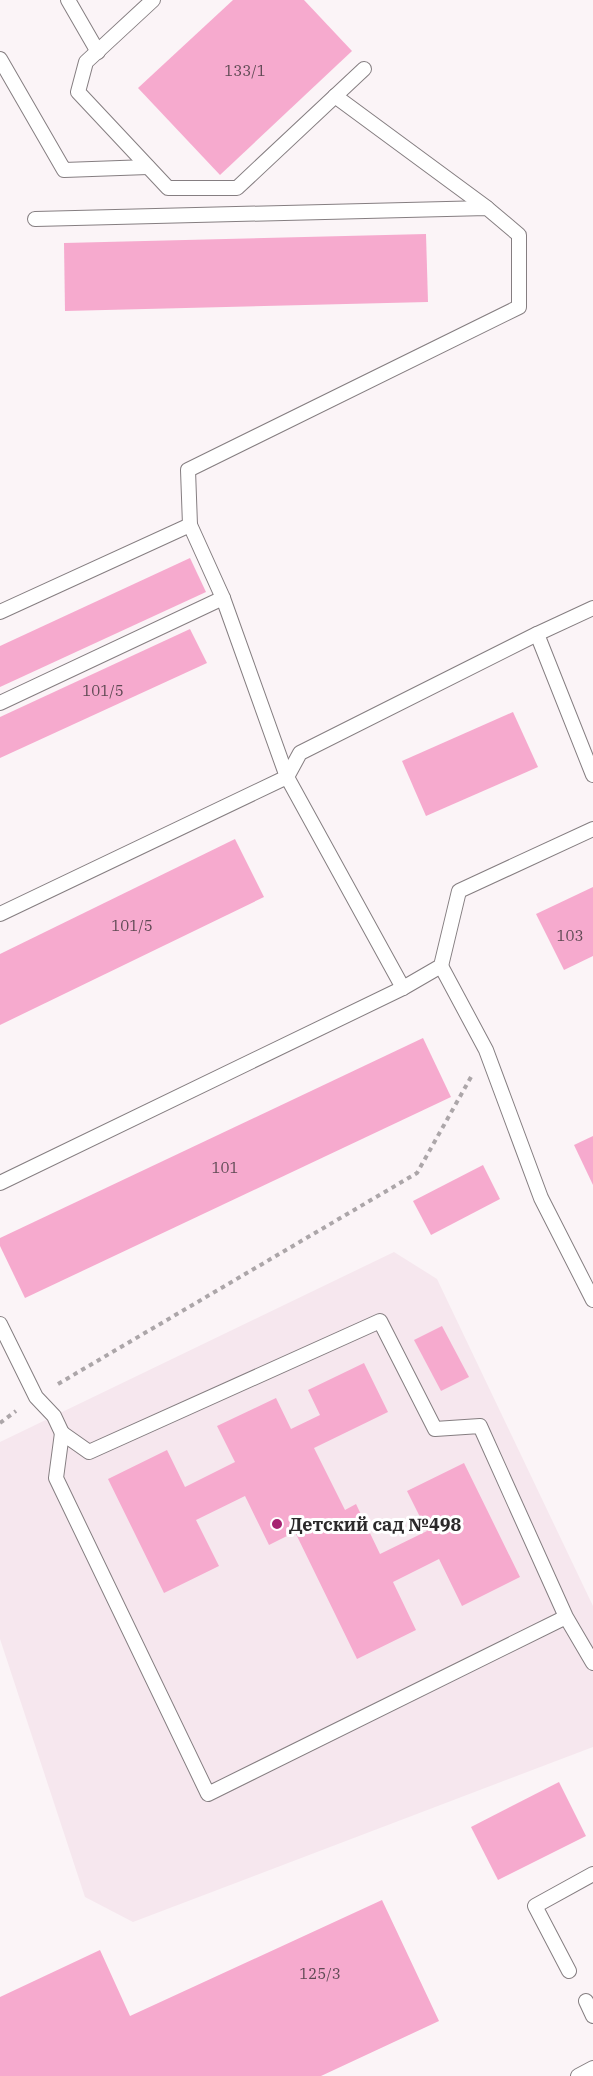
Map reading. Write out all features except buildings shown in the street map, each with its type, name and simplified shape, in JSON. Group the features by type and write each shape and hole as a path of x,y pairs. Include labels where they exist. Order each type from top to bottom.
{"lane":[{"path":"68,0 98,52"},
{"path":"153,0 86,62 78,92 168,188 237,188 364,69"},
{"path":"0,59 64,170 148,167"},
{"path":"334,96 487,208 519,236 519,307 188,470 190,525 223,598 287,777 402,988"},
{"path":"35,219 487,208"},
{"path":"0,612 190,525"},
{"path":"0,703 223,598"},
{"path":"0,914 287,777 300,753 593,608"},
{"path":"537,634 593,774"},
{"path":"593,829 459,891 441,966 486,1050 541,1198 593,1300"},
{"path":"0,1184 402,988 441,966"},
{"path":"0,1324 36,1396 54,1416 62,1433 89,1452 380,1321 435,1429 480,1426 566,1617 593,1663"},
{"path":"62,1433 56,1478 208,1794 566,1617"},
{"path":"569,1971 535,1906 593,1874"},
{"path":"586,2001 593,2016"},
{"path":"578,2076 593,2068"}],"path":[{"path":"0,1423 36,1396 417,1173 486,1050"}],"shaded area":[{"name":"Детский сад №498","path":"394,1252 437,1279 593,1606 593,1747 133,1922 85,1897 0,1639 0,1442"}],"place":[{"name":"Детский сад №498","path":"277,1524"}]}
